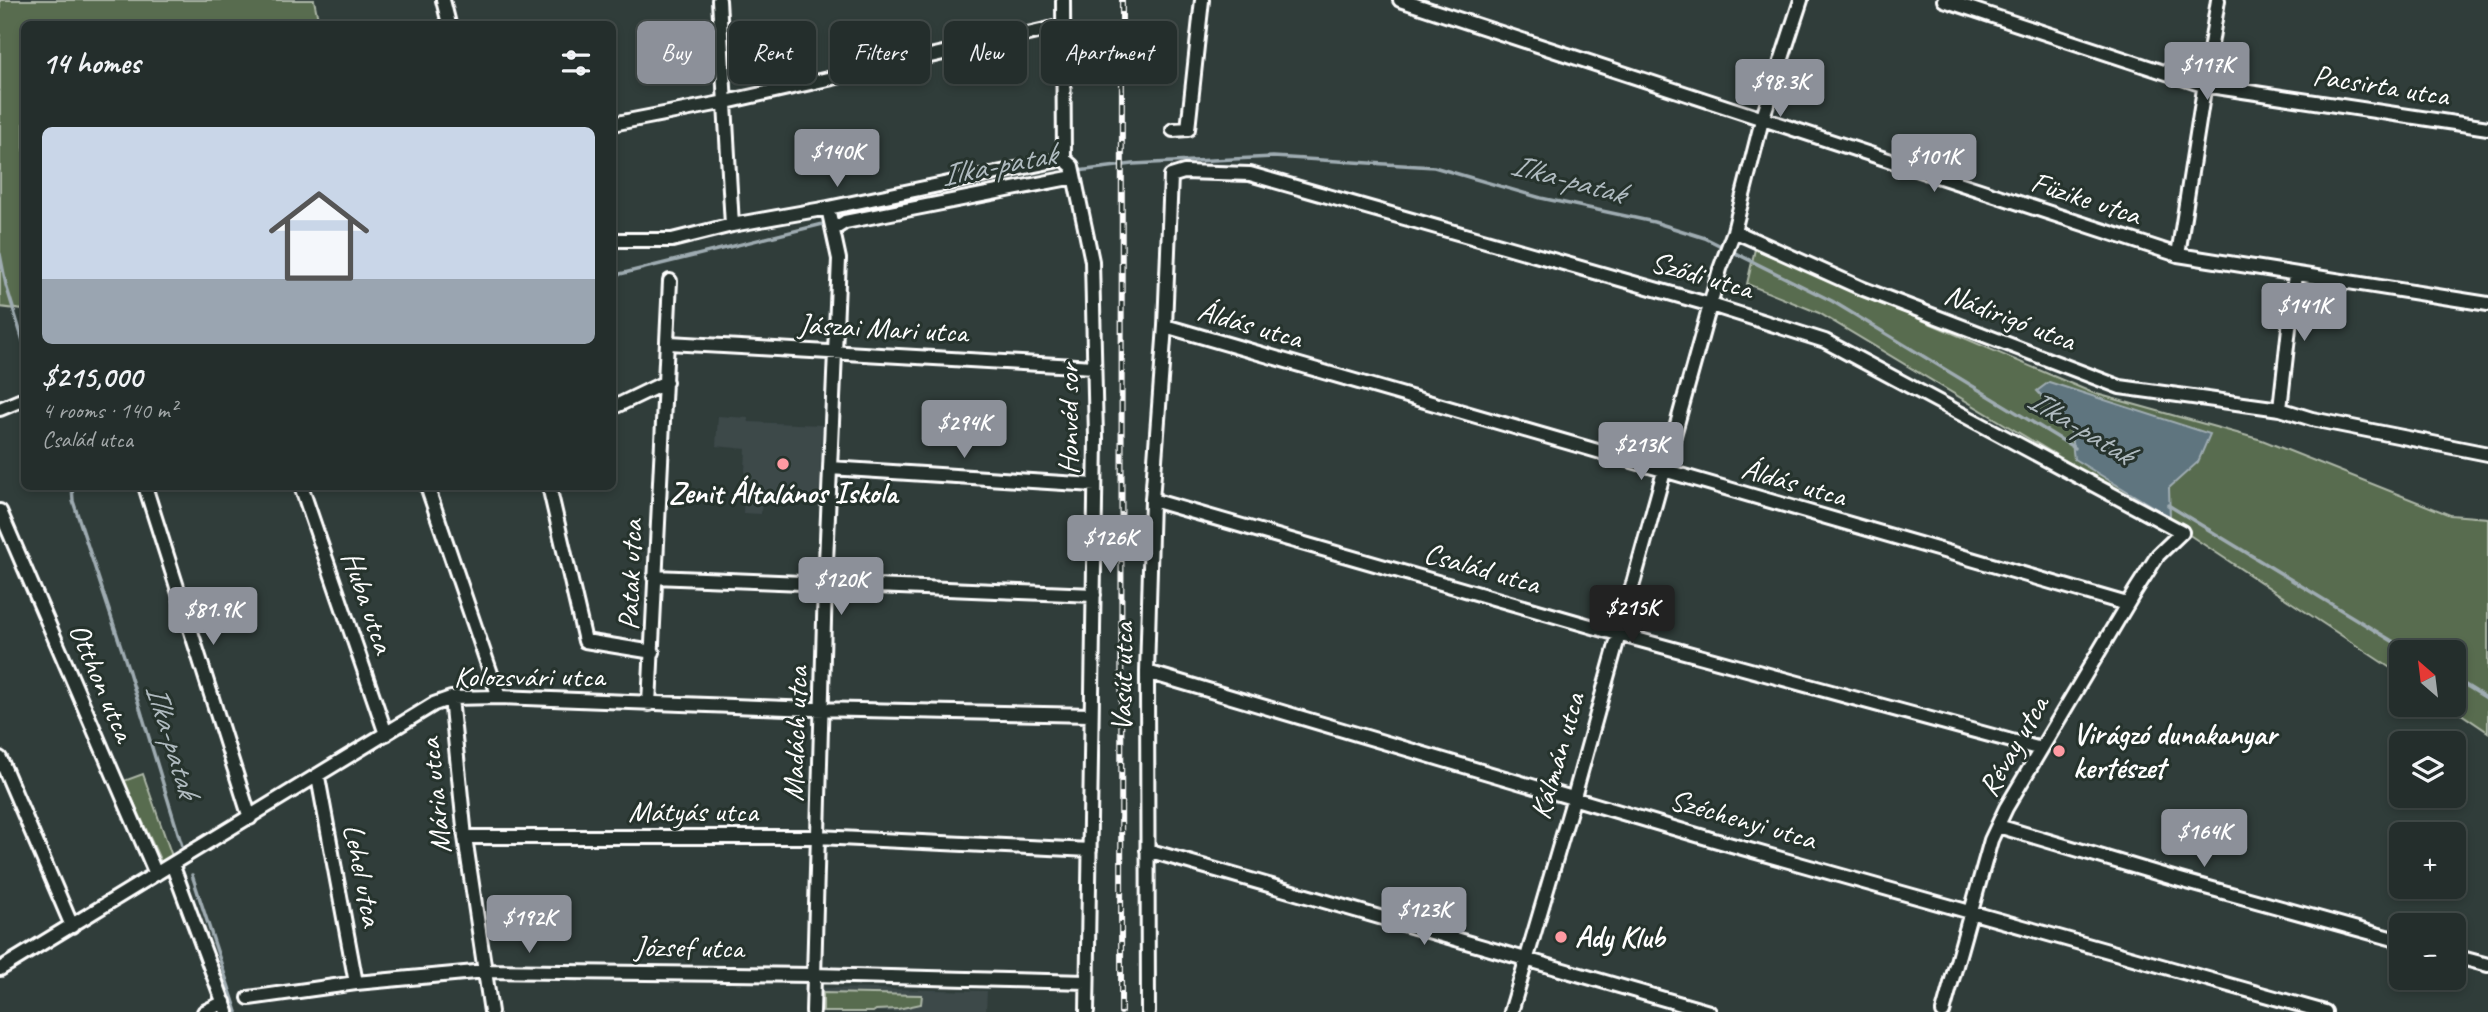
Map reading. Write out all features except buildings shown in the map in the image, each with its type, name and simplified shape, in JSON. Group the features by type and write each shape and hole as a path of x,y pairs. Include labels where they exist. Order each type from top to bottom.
{"street":[{"path":"443,0 448,21"},
{"path":"719,0 732,225"},
{"name":"Honvéd sor","path":"1063,0 1063,21"},
{"path":"1173,130 1188,129 1202,0"},
{"name":"Füzike utca","path":"1400,0 2178,255 2488,304"},
{"name":"Kálmán utca","path":"1511,1012 1574,797 1720,269 1732,237 1762,120 1801,0"},
{"name":"Pacsirta utca","path":"1944,0 2203,85 2488,128"},
{"path":"2178,255 2218,0"},
{"path":"616,123 726,102 1041,31"},
{"name":"Honvéd sor","path":"1066,84 1071,169 1092,261 1095,485 1087,1012"},
{"path":"831,219 845,222 1071,169"},
{"path":"616,240 671,240 732,225 831,219 1071,169"},
{"name":"Sződi utca","path":"1171,176 1184,172 1250,174 1711,304 1825,341 2182,532"},
{"name":"Vasút utca","path":"1148,1012 1147,672 1152,500 1165,326 1171,176"},
{"name":"Madách utca","path":"813,1012 825,585 839,259 831,219"},
{"name":"Nádirigó utca","path":"1732,237 2120,387 2280,409 2312,419 2488,454"},
{"path":"2280,409 2295,274"},
{"name":"Patak utca","path":"649,704 670,281"},
{"name":"Áldás utca","path":"1165,326 2127,604"},
{"name":"Jászai Mari utca","path":"669,343 1094,367"},
{"path":"616,406 666,382"},
{"path":"0,410 21,400"},
{"path":"830,468 1095,485"},
{"path":"146,490 250,818"},
{"name":"Huba utca","path":"302,490 386,734"},
{"path":"428,490 499,697"},
{"path":"550,490 585,641 653,652"},
{"name":"Család utca","path":"1152,500 1618,634 2041,749"},
{"name":"Otthon utca","path":"0,511 156,874"},
{"name":"Révay utca","path":"1943,1012 1998,826 2127,604 2158,555 2182,532"},
{"path":"654,577 1094,595"},
{"name":"Széchenyi utca","path":"1147,672 1714,840 2325,1012"},
{"name":"Kolozsvári utca","path":"0,969 434,704 451,698 499,697 822,710 1091,715"},
{"name":"Mária utca","path":"451,698 465,836 491,1012"},
{"path":"0,758 72,926"},
{"name":"Lehel utca","path":"318,777 356,984"},
{"path":"1998,826 2389,938"},
{"name":"Mátyás utca","path":"465,836 818,837 1090,850"},
{"path":"1147,850 1709,1012"},
{"path":"176,862 225,1007 204,1012"},
{"path":"2466,959 2488,965"},
{"name":"József utca","path":"249,998 486,971 1087,982"}],"shaded area":[{"name":"Zenit Általános Iskola","path":"718,416 748,418 749,422 822,425 819,503 762,500 761,514 743,513 746,449 716,446"},
{"path":"820,988 987,991 986,1012 819,1012"}],"green space":[{"path":"0,0 314,0 318,21 21,21 21,310 0,307"},
{"path":"1755,249 2093,393 2262,440 2450,515 2488,518 2488,732 2466,717 2466,640 2389,640 2389,667 2188,534 1819,313 1747,284"},
{"path":"143,774 173,859 162,864 124,781"},
{"path":"823,993 922,995 921,1004 898,1009 823,1012"}],"water":[{"path":"2049,382 2210,434 2198,462 2169,488 2170,517 2074,459 2070,426 2037,391"}],"waterway":[{"name":"Ilka-patak","path":"1078,171 1133,164 1273,157 1434,167 1541,198 1654,222 1705,238 1832,301 2075,448"},
{"name":"Ilka-patak","path":"944,196 1067,172"},
{"name":"Ilka-patak","path":"616,275 827,223"},
{"name":"Ilka-patak","path":"0,254 21,334"},
{"name":"Ilka-patak","path":"72,490 73,501 182,846"},
{"name":"Ilka-patak","path":"2168,505 2391,640"},
{"name":"Ilka-patak","path":"2466,685 2488,699"},
{"name":"Ilka-patak","path":"192,875 237,1012"}],"railway":[{"path":"1121,1012 1122,0"}],"place":[{"name":"Zenit Általános Iskola","path":"783,464"},
{"name":"Virágzó dunakanyar kertészet","path":"2059,751"},
{"name":"Ady Klub","path":"1561,937"}]}
